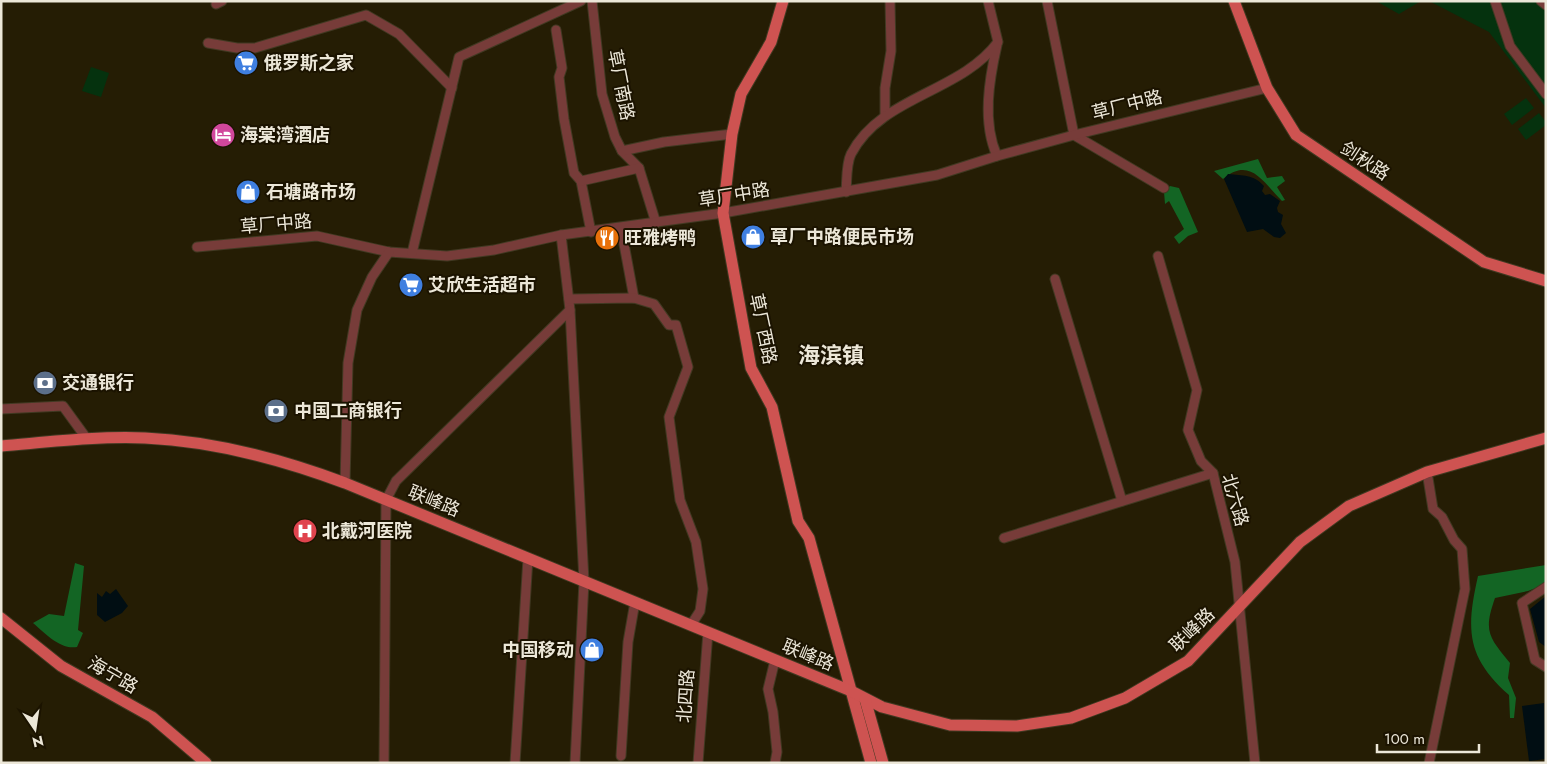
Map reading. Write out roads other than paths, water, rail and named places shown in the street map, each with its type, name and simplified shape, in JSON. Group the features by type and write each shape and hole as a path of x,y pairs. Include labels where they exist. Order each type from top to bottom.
{"main road":[{"name":"草厂西路","path":"783,1 771,42 742,94 732,134 723,213 751,368 772,407 798,521 809,538 871,763"},
{"name":"剑秋路","path":"1234,1 1267,88 1296,135 1484,262 1546,281"},
{"name":"联峰路","path":"1,446 88,439 146,438 220,447 291,463 345,483 851,691 882,707 950,725 1017,726 1071,718 1126,698 1188,661 1300,542 1349,506 1427,472 1546,438"},
{"name":"海宁路","path":"1,618 61,666 152,717 206,763"},
{"path":"865,699 883,763"}],"street":[{"path":"412,253 459,57 581,1"},
{"name":"草厂南路","path":"592,1 602,94 615,137 622,152 639,168 656,223"},
{"path":"885,114 885,88 891,51 890,1"},
{"path":"988,1 998,42 988,101 990,139 997,156"},
{"path":"1047,1 1074,135 1164,188"},
{"path":"1495,1 1510,46 1545,90"},
{"path":"1541,1 1546,5"},
{"path":"208,43 237,48 255,48 366,14 399,34 452,88"},
{"path":"556,30 562,68 558,77 564,119 574,173 580,181 591,232"},
{"path":"846,192 850,156 864,135 885,114 933,90 988,55 998,42"},
{"name":"草厂中路","path":"196,247 317,236 389,252 456,254 494,250 562,235 723,213 937,176 997,156 1074,135 1267,88"},
{"path":"622,152 664,142 732,134"},
{"path":"580,181 639,168"},
{"path":"621,228 634,298"},
{"path":"562,235 570,310 584,582 575,763"},
{"path":"345,483 348,363 357,310 372,277 389,252"},
{"name":"北六路","path":"1158,256 1197,390 1188,430 1202,461 1213,473 1235,562 1255,763"},
{"path":"1055,279 1122,501"},
{"path":"569,299 634,298 654,304 669,325 676,324 688,367 669,416 680,500 696,542 704,589 700,611 692,626"},
{"path":"384,763 386,500 396,481 570,310"},
{"path":"1,409 63,406 88,439"},
{"path":"1427,472 1433,509 1442,517 1454,540 1462,549 1465,588 1429,763"},
{"path":"1004,538 1213,473"},
{"path":"515,763 528,558"},
{"path":"1546,587 1522,602 1535,660 1546,667"},
{"path":"621,756 628,642 635,602"},
{"name":"北四路","path":"698,763 708,632"},
{"path":"775,660 768,689 773,712 777,752 775,763"}],"place":[{"name":"俄罗斯之家","path":"246,63"},
{"name":"海棠湾酒店","path":"223,135"},
{"name":"石塘路市场","path":"248,192"},
{"name":"草厂中路便民市场","path":"753,237"},
{"name":"旺雅烤鸭","path":"607,238"},
{"name":"艾欣生活超市","path":"411,285"},
{"name":"交通银行","path":"45,383"},
{"name":"中国工商银行","path":"276,411"},
{"name":"北戴河医院","path":"305,531"},
{"name":"中国移动","path":"592,650"}],"district":[{"name":"海滨镇","path":"831,355"}]}
